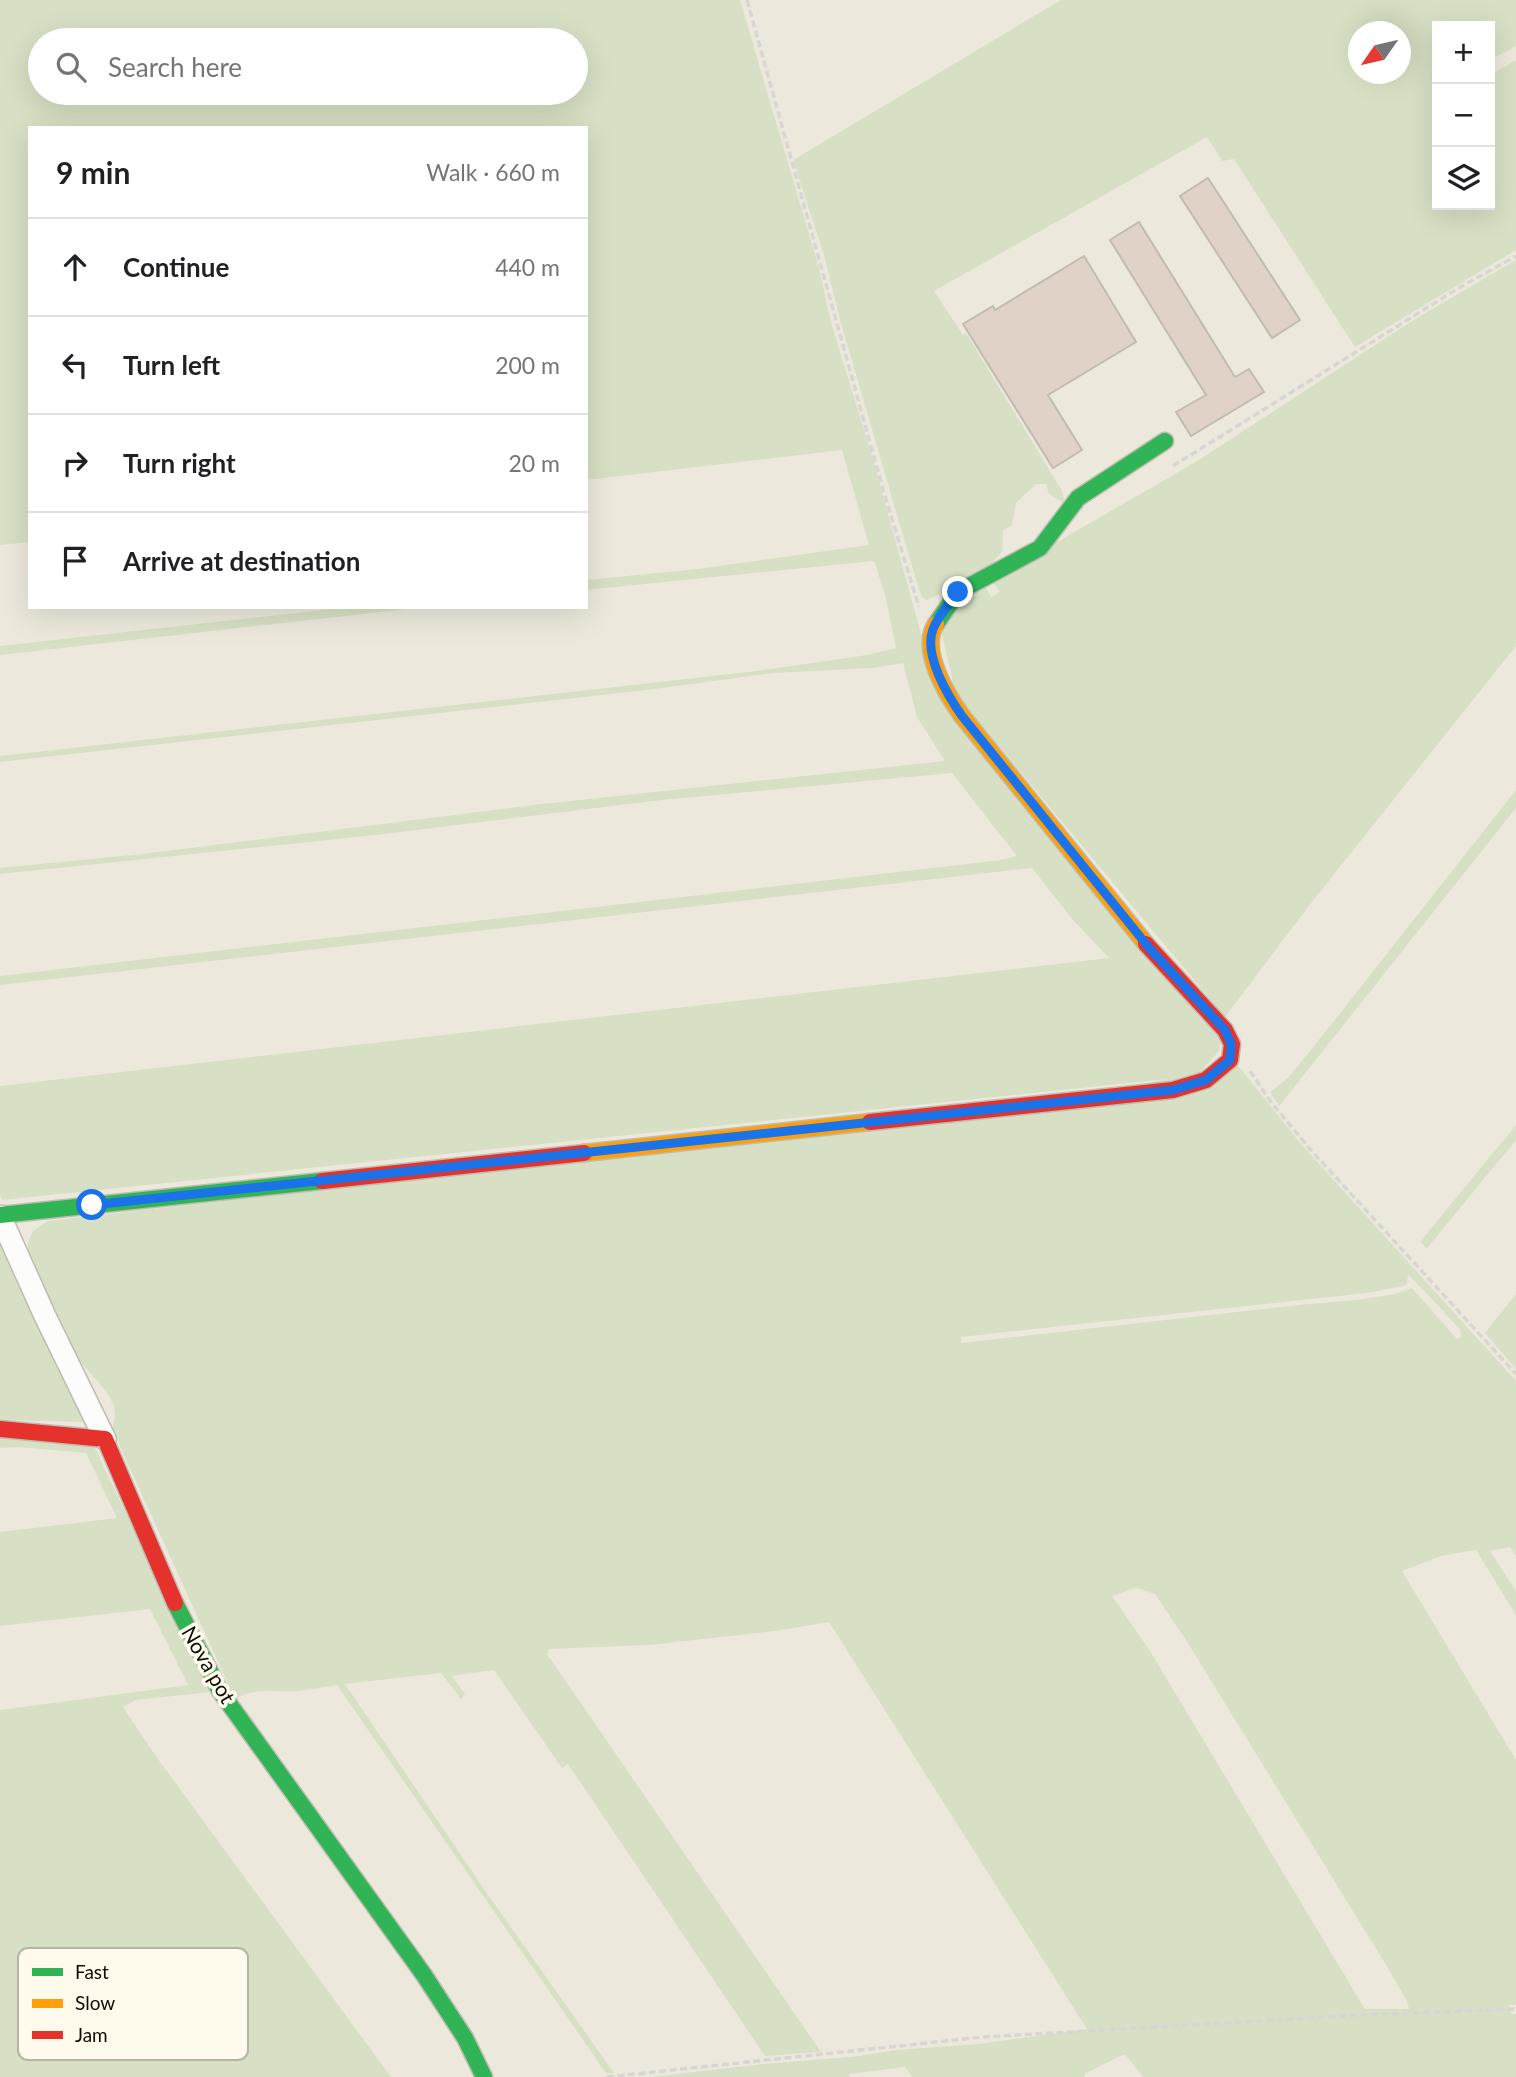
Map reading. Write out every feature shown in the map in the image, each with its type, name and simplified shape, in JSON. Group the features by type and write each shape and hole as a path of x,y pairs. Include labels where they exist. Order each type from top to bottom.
{"street":[{"path":"0,1216 1173,1090 1206,1080 1230,1060 1231,1044 1225,1030 1150,949 962,716 944,690 932,654 932,630 958,592 1040,548 1078,498 1164,441"},
{"name":"Nova pot","path":"0,1216 44,1316 105,1439 192,1643 220,1691 424,1975 465,2038 484,2077"},
{"path":"0,1429 105,1439"}],"path":[{"path":"747,0 880,480 919,608"},
{"path":"1171,467 1457,289 1516,256"},
{"path":"1231,1044 1271,1102 1309,1148 1516,1374"},
{"path":"607,2077 983,2037 1516,2009"}],"green space":[{"path":"0,0 740,0 819,268 831,322 873,459 933,677 1219,1038 1220,1050 1197,1076 2,1200 0,1086 1109,958 1073,920 1032,868 0,985 0,976 1017,856 952,773 662,800 376,835 0,874 0,868 142,854 533,805 945,761 917,717 903,663 873,668 774,673 647,690 0,762 0,756 757,671 867,655 896,648 885,594 874,561 588,590 588,580 698,569 869,545 842,450 588,480 588,126 28,126 28,542 0,545"},
{"path":"1061,0 1516,0 1516,46 1495,57 1495,21 1432,21 1432,210 1495,210 1495,72 1516,60 1516,250 1355,347 1234,159 1222,161 1207,137 934,291 963,335 966,333 1061,489 1066,505 1049,494 1046,484 1036,484 1016,503 1012,525 1003,530 1002,552 985,571 927,600 919,590 840,320 824,255 793,160"},
{"path":"1516,260 1516,646 1308,907 1225,1017 956,695 940,626 984,584 991,597 1000,592 991,580 1194,463 1415,319"},
{"path":"333,609 407,609 0,655 0,646"},
{"path":"1516,790 1516,808 1279,1106 1270,1092 1288,1078"},
{"path":"1236,1063 1301,1144 1516,1381 1516,1556 1510,1547 1490,1551 1516,1591 1516,1615 1476,1550 1441,1556 1402,1571 1516,1760 1516,2005 1508,2005 1512,2014 1516,2014 1516,2077 1143,2077 1125,2054 1084,2074 1085,2077 912,2077 905,2067 849,2074 850,2077 650,2077 897,2050 978,2044 1087,2029 829,1622 776,1631 649,1645 549,1649 547,1654 821,2052 765,2056 568,1764 562,1768 494,1670 452,1676 465,1694 461,1699 441,1673 345,1684 488,1895 614,2073 606,2073 337,1685 297,1691 257,1691 235,1699 112,1429 114,1406 107,1392 76,1357 27,1258 31,1236 48,1221 1045,1107","holes":["1408,1274 1460,1329 1461,1337 1457,1339 1412,1288 1395,1294 1356,1300 961,1343 961,1337 1367,1293 1404,1286 1407,1284","1136,1588 1155,1594 1186,1640 1383,1960 1409,2009 1365,2009 1150,1651 1112,1596"]},
{"path":"1516,1125 1516,1140 1427,1248 1420,1242"},
{"path":"0,1230 87,1411 85,1422 0,1420"},
{"path":"1516,1294 1516,1369 1485,1333"},
{"path":"0,1437 94,1446 211,1692 136,1700 123,1707 155,1755 391,2077 0,2077 0,1710 188,1685 150,1609 0,1626 0,1532 117,1518 86,1453 19,1447 0,1448"}],"building":[{"path":"1208,178 1300,320 1272,338 1180,196"},
{"path":"1139,222 1235,377 1249,369 1264,392 1191,436 1176,412 1206,395 1110,240"},
{"path":"1084,256 1136,342 1048,395 1082,450 1053,468 963,324 993,306 995,310"}],"traffic: fast":[{"path":"936,624 958,592 1040,548 1078,498 1165,441"},
{"path":"0,1215 322,1181"},
{"path":"175,1603 220,1691 424,1975 465,2038 484,2077"}],"traffic: slow":[{"path":"936,624 932,634 933,659 956,707 1146,944"},
{"path":"584,1153 870,1122"}],"traffic: jam":[{"path":"870,1122 1173,1090 1206,1080 1230,1060 1232,1044 1225,1030 1146,944"},
{"path":"322,1181 584,1153"},
{"path":"0,1429 105,1439 175,1603"}],"route":[{"path":"92,1205 1173,1090 1206,1080 1230,1060 1231,1044 1225,1030 1150,949 944,690 932,654 932,630 958,592"}]}
